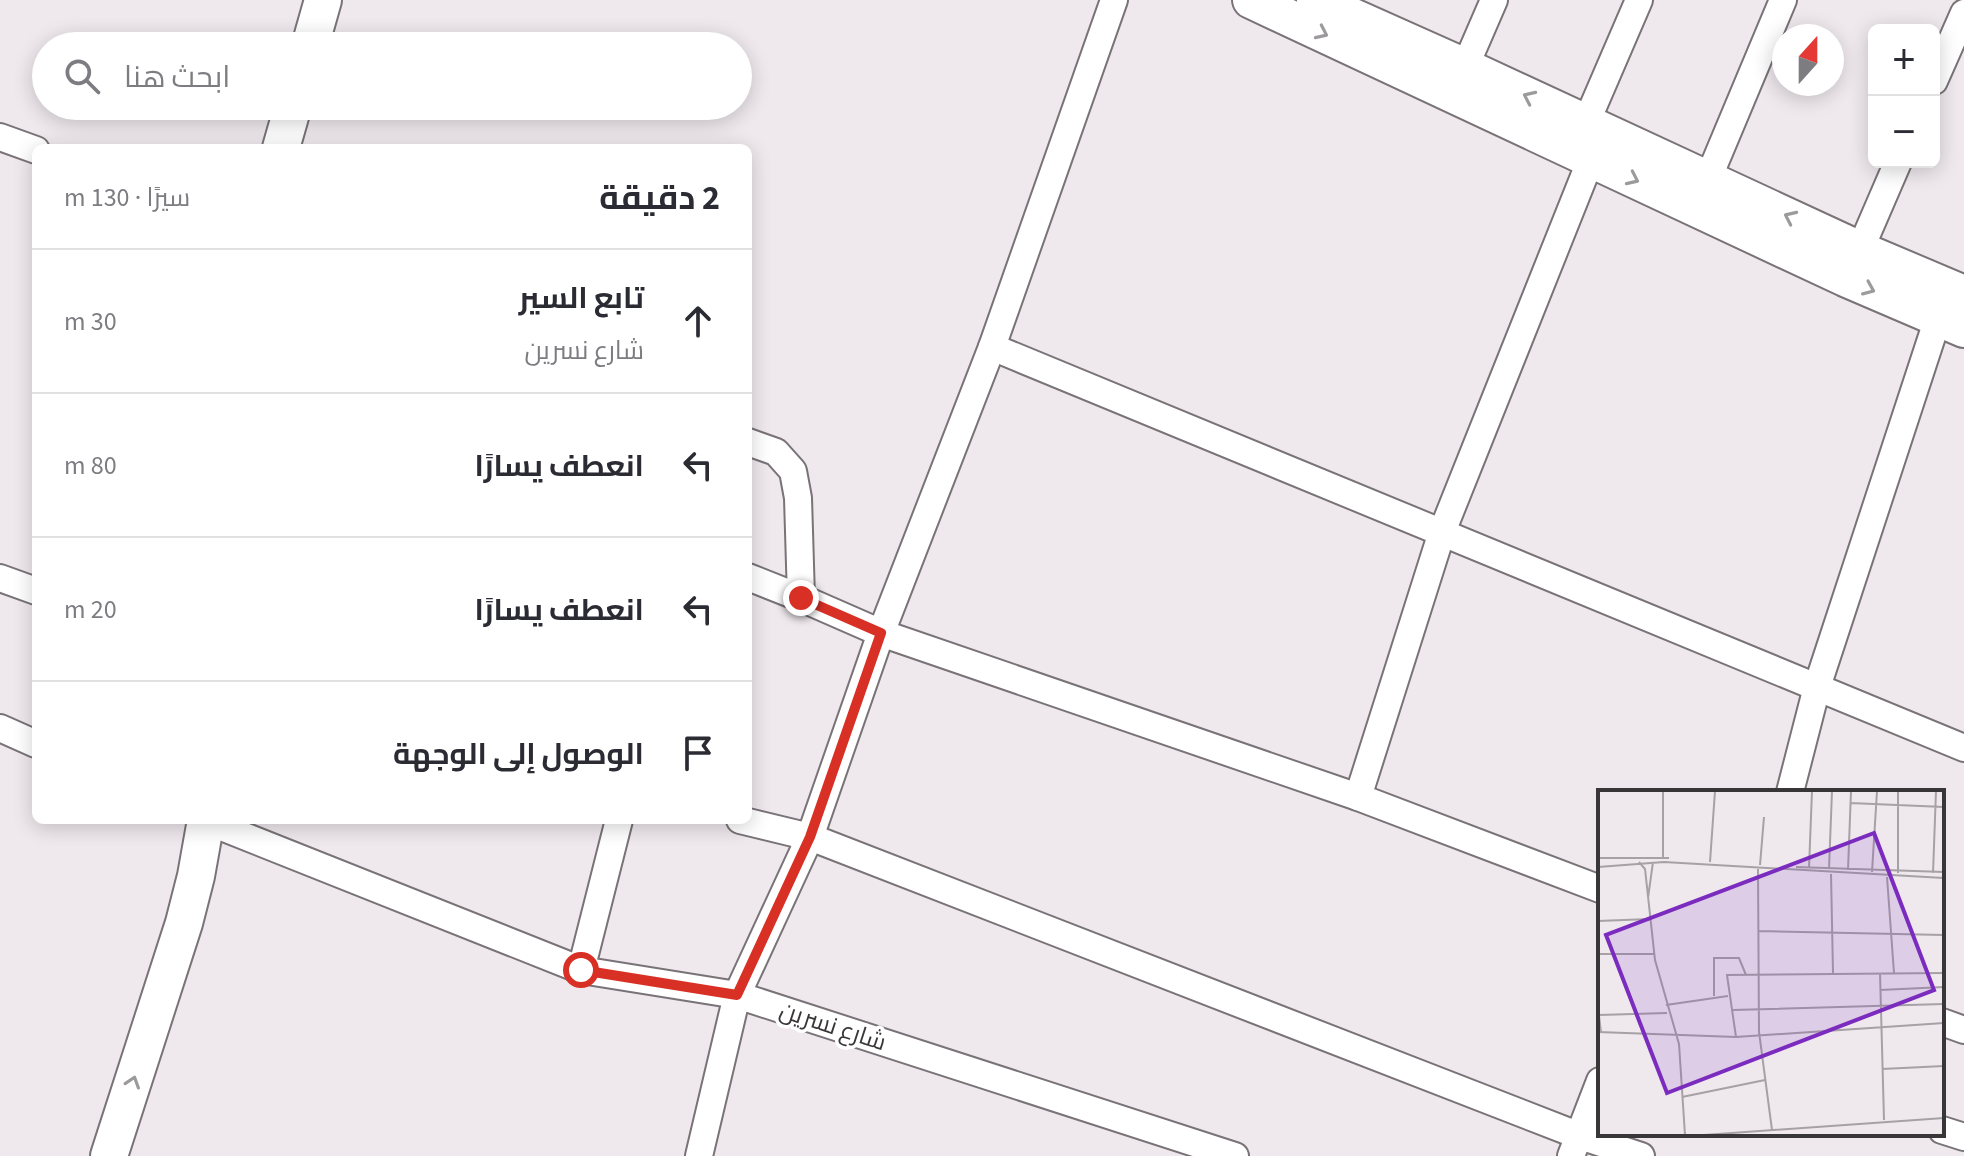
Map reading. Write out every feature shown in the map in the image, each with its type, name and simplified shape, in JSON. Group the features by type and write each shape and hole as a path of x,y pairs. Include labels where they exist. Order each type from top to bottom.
{"main road":[{"path":"1251,0 1845,278 1951,324"},
{"path":"1315,0 1860,250 1964,294"},
{"path":"312,32 316,2"},
{"path":"282,144 289,120"},
{"path":"109,1156 184,923 204,824"}],"street":[{"path":"699,1156 737,995 810,837 881,633 992,347 1114,0"},
{"path":"1465,67 1494,0"},
{"path":"1586,123 1639,0"},
{"path":"1708,179 1783,0"},
{"path":"1940,67 1964,13"},
{"path":"0,137 32,149"},
{"path":"1358,797 1442,532 1591,159"},
{"path":"1860,250 1895,168"},
{"path":"1791,790 1817,687 1951,324"},
{"path":"992,347 1964,748"},
{"path":"752,443 776,452 793,471 798,498 801,598"},
{"path":"0,578 32,590"},
{"path":"752,579 881,633 1358,797 1598,888"},
{"path":"0,728 32,742"},
{"path":"752,823 810,837 1575,1146 1641,1156"},
{"name":"شارع نسرين","path":"215,824 581,970 737,995 1235,1156"},
{"path":"581,970 618,824"},
{"path":"1944,1023 1964,1030"},
{"path":"1575,1146 1598,1086"},
{"path":"1944,1131 1964,1137"}],"route":[{"path":"581,970 737,995 810,837 881,633 801,598"}]}
